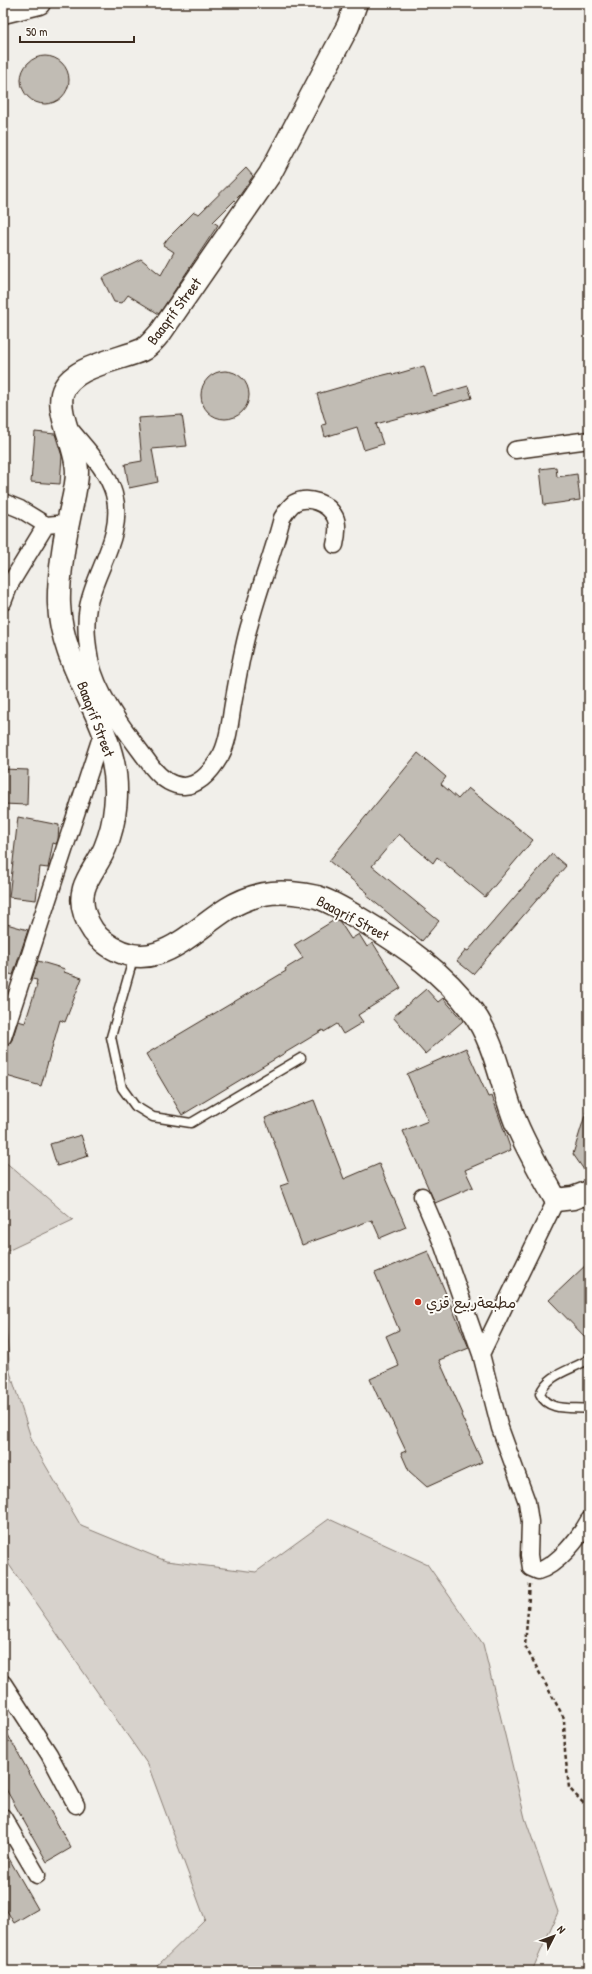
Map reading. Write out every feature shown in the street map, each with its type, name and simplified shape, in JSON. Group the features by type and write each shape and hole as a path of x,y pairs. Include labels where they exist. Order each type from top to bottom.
{"street":[{"name":"Baaqrif Street","path":"356,3 348,26 281,156 161,332 150,344 138,351 88,369 67,384 62,394 66,423 77,467 75,490 68,523 59,604 62,628 71,656 103,731 113,762 116,786 116,804 106,848 89,876 82,895 84,911 91,929 100,940 124,954 134,956 149,955 167,951 185,940 228,908 242,901 267,893 292,893 318,898 352,914 393,939 429,965 451,986 474,1012 490,1043 516,1122 531,1154 556,1200"},
{"path":"3,12 32,4"},
{"path":"66,423 106,476 114,494 116,509 114,530 109,550 88,607 87,635 90,660 98,686 112,710 155,771 166,782 179,786 190,785 200,781 212,769 221,754 229,731 249,624 282,518 287,510 302,500 315,500 329,508 335,518 338,530 335,545"},
{"path":"515,450 589,440"},
{"path":"3,502 46,525 68,523"},
{"path":"3,602 10,584 46,525"},
{"path":"3,1037 103,731"},
{"path":"481,1354 556,1200 573,1198 589,1192"},
{"path":"422,1196 442,1243 481,1354 500,1428 527,1502 530,1522 529,1555 531,1568 538,1572 547,1567 573,1544 589,1520"},
{"path":"3,1683 49,1754 76,1805"},
{"path":"3,1817 37,1875"}],"lane":[{"path":"134,956 111,1037 122,1088 135,1106 153,1117 191,1123 301,1058"},
{"path":"589,1359 549,1380 543,1386 540,1394 543,1400 554,1406 589,1409"}],"path":[{"path":"531,1568 525,1646 564,1718 564,1752 569,1788 589,1809"}],"shaded area":[{"path":"3,1160 73,1220 3,1253"},
{"path":"3,1292 10,1372 33,1444 81,1526 166,1561 256,1572 329,1519 427,1564 483,1644 525,1818 558,1912 532,1971 152,1971 205,1919 148,1765 3,1556"}],"building":[{"path":"40,56 50,56 62,63 69,75 69,85 62,97 50,104 40,104 32,100 25,93 21,85 21,75 25,67 32,60"},
{"path":"246,168 253,176 240,195 213,222 218,225 159,314 128,295 122,303 114,302 102,278 141,259 161,275 174,252 163,245 168,238 194,212 199,214"},
{"path":"424,366 433,396 468,386 472,398 376,424 383,444 364,450 357,427 325,437 322,425 326,424 317,394 376,377 392,373 393,375"},
{"path":"220,371 230,371 239,375 245,381 249,390 249,400 245,409 239,415 230,419 220,419 211,415 205,409 201,400 201,390 205,381 211,375"},
{"path":"182,415 187,446 152,449 158,482 129,488 125,464 142,461 138,418"},
{"path":"35,432 55,434 62,456 60,484 31,482"},
{"path":"556,467 557,477 577,474 580,500 544,505 540,469"},
{"path":"418,753 446,777 441,784 458,799 468,788 533,840 485,897 437,857 433,863 399,834 372,866 439,921 422,941 366,895 368,893 329,861"},
{"path":"3,769 28,770 27,805 3,804"},
{"path":"18,817 59,825 58,840 56,844 53,843 48,868 40,867 36,900 9,897"},
{"path":"552,854 566,866 473,974 457,961 466,950 468,951"},
{"path":"336,919 340,922 351,939 359,934 367,947 373,943 401,988 358,1015 363,1022 343,1034 337,1024 324,1032 323,1030 182,1115 146,1054 286,971 285,969 303,958 294,945"},
{"path":"3,923 28,930 13,975 3,972"},
{"path":"38,961 65,969 64,972 82,978 65,1022 60,1020 41,1086 3,1075 3,1046 9,1044 12,1040 18,1021 25,1023 37,985 37,980 32,979"},
{"path":"426,989 438,1002 443,998 463,1021 425,1054 393,1017"},
{"path":"466,1048 488,1097 492,1096 511,1150 465,1170 473,1187 435,1203 403,1131 428,1121 407,1074"},
{"path":"314,1100 344,1179 379,1164 406,1227 380,1238 372,1220 302,1245 280,1186 289,1183 265,1118"},
{"path":"586,1112 589,1113 589,1177 573,1154"},
{"path":"81,1135 88,1156 57,1166 50,1144"},
{"path":"428,1251 469,1348 439,1360 482,1462 427,1487 409,1471 401,1453 406,1451 381,1398 379,1399 370,1379 399,1366 386,1336 399,1330 375,1273"},
{"path":"589,1262 589,1341 549,1300"},
{"path":"3,1726 71,1848 47,1862 3,1784"},
{"path":"3,1848 38,1909 14,1923 3,1904"}],"place":[{"name":"مطبعةربيع قزي","path":"418,1302"}]}
